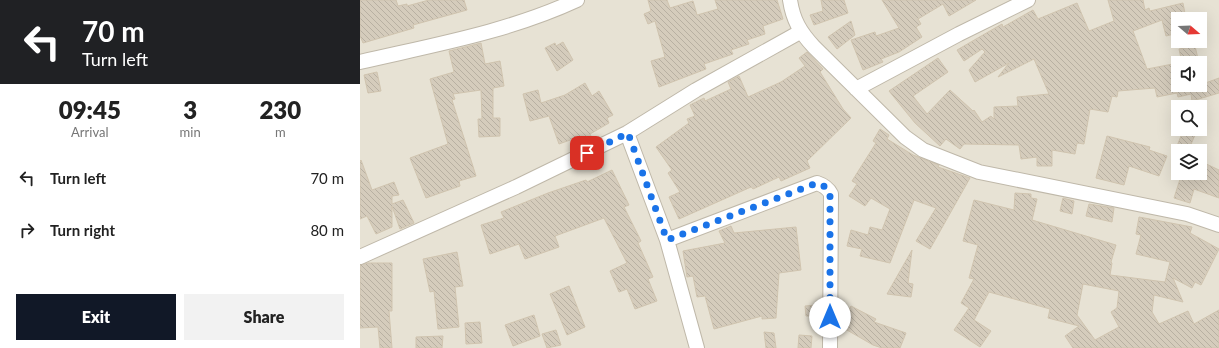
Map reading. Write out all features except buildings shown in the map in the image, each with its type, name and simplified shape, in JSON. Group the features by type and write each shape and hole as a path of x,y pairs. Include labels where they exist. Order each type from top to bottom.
{"street":[{"path":"360,62 514,25 541,16 577,0"},
{"path":"790,0 795,22 800,32 905,137 923,150 979,172 1187,214 1219,224"},
{"path":"856,89 959,34 1028,0"},
{"path":"360,257 516,187 628,133 696,90 800,32"},
{"path":"628,133 667,240 697,348"},
{"path":"667,240 817,183 823,185 828,189 830,194 830,348"}],"shaded area":[{"path":"360,0 1219,0 1219,348 360,348"}],"route":[{"path":"587,153 628,133 667,240 817,183 823,185 828,189 830,194 830,317"}]}
